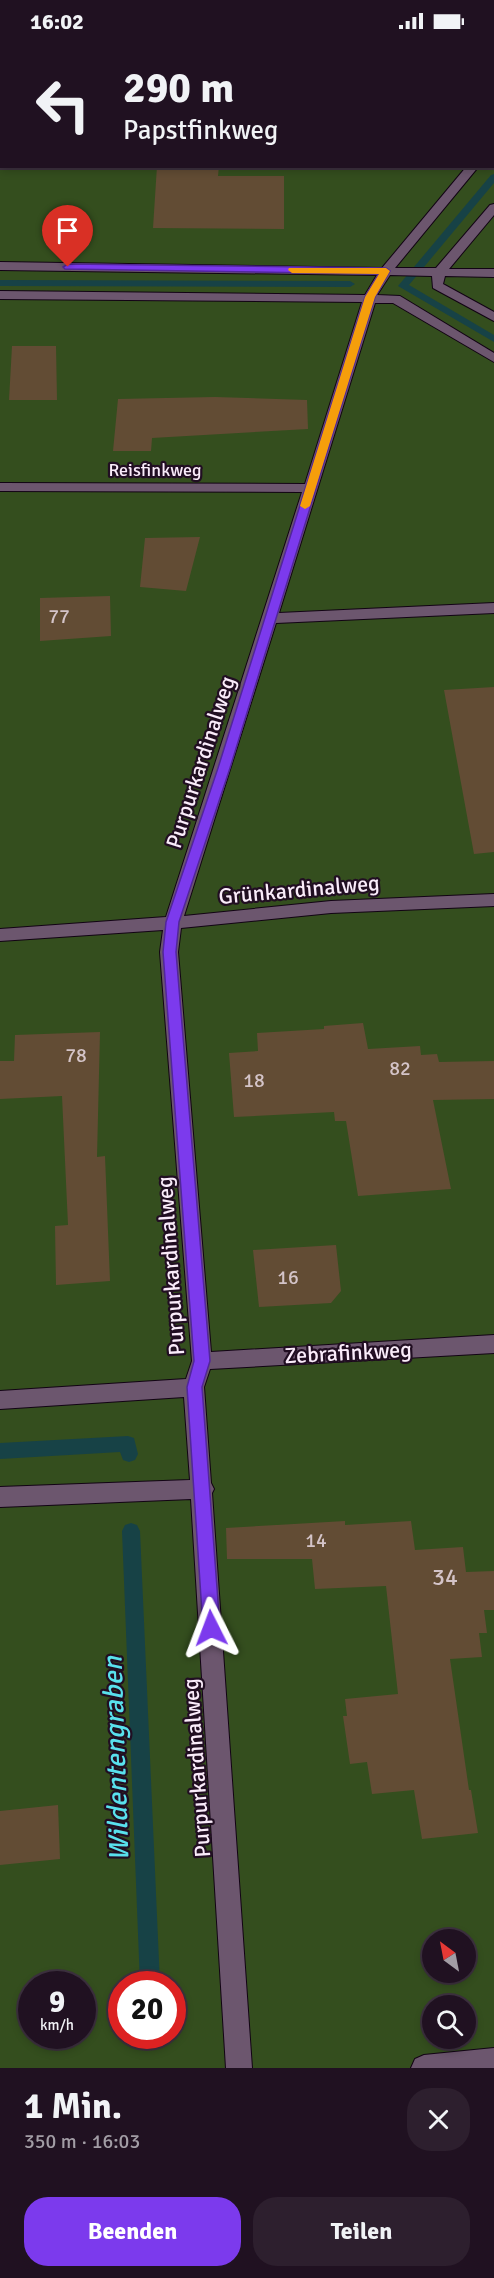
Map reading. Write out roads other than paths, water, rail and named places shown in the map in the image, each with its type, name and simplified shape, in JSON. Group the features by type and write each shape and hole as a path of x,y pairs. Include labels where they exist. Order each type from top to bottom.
{"lane":[{"name":"Purpurkardinalweg","path":"239,2068 203,1489 194,1387 202,1361 169,952 173,922 271,618 370,297 386,271 472,168"},
{"path":"494,207 439,273 437,285 494,317"},
{"path":"0,266 494,273"},
{"path":"0,294 396,298 494,358"},
{"name":"Reisfinkweg","path":"0,487 310,488"},
{"path":"271,618 494,608"},
{"name":"Grünkardinalweg","path":"0,935 331,907 494,900"},
{"name":"Zebrafinkweg","path":"202,1361 494,1344"},
{"path":"0,1400 194,1387"},
{"path":"0,1497 203,1489"},
{"path":"424,2068 494,2061"}],"waterway":[{"path":"494,177 403,286 494,339"},
{"path":"0,283 350,284"},
{"name":"Wildentengraben","path":"0,1451 128,1444 129,1454"},
{"name":"Wildentengraben","path":"131,1531 149,1971"}]}
